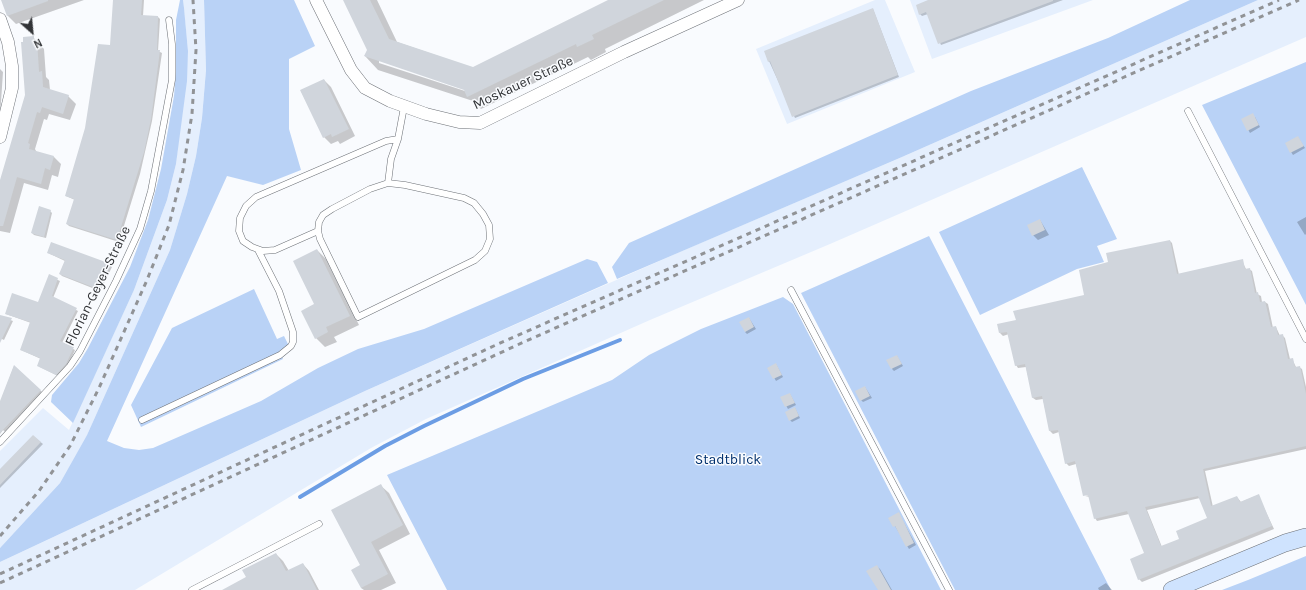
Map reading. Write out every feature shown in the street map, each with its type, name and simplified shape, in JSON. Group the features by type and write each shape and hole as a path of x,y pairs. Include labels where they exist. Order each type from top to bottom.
{"street":[{"name":"Moskauer Straße","path":"316,0 350,70 365,88 404,107 459,122 480,122 624,52 738,0"},
{"path":"0,19 8,42 12,66 12,88 0,137"},
{"path":"1172,590 1285,543 1306,537"}],"lane":[{"name":"Florian-Geyer-Straße","path":"0,442 32,409 77,356 116,281 140,229 153,184 172,80 172,44 169,20"},
{"path":"388,183 391,158 398,139 404,107"},
{"path":"1188,111 1306,339"},
{"path":"318,231 275,250 258,250 252,248 243,241 239,231 240,218 246,206 256,197 386,141 398,139"},
{"path":"388,183 457,196 474,203 483,214 489,225 490,239 485,251 475,260 358,317 320,239 318,231 319,222 323,215 370,189 388,183"},
{"path":"142,420 280,355 291,346 293,342 293,332 279,291 258,250"},
{"path":"791,290 949,590"},
{"path":"192,590 319,524"}],"shaded area":[{"path":"183,0 204,0 206,70 202,118 196,156 187,194 170,250 87,435 60,483 0,548 0,451 43,408 69,430 134,290 167,200 176,164 188,51"},
{"path":"875,0 885,0 915,72 787,124 756,49"},
{"path":"910,0 1093,0 932,59"},
{"path":"1258,0 1306,0 1306,37 830,244 650,320 426,419 371,448 135,590 0,590 0,562 365,391"}],"green space":[{"path":"180,0 183,0 188,51 187,81 176,164 167,200 134,290 73,423 51,402 52,395 79,363 88,348 130,267 148,220 161,169 174,96 176,72 176,20"},
{"path":"204,0 294,0 315,46 289,59 289,129 301,170 263,185 227,176 107,441 124,448 139,450 153,448 261,401 318,368 358,349 424,329 587,259 597,262 608,283 365,391 0,562 0,548 60,483 87,435 170,250 187,194 196,156 202,118 206,70"},
{"path":"1190,0 1258,0 902,157 617,279 612,267 629,243 971,91 1108,38"},
{"path":"1306,62 1306,305 1202,105"},
{"path":"1082,167 1117,239 1097,246 1104,262 1077,269 980,315 939,232"},
{"path":"929,236 1111,590 955,590 801,293"},
{"path":"254,289 277,339 284,336 289,346 279,351 283,359 141,427 131,405 172,328"},
{"name":"Stadtblick","path":"783,297 793,304 941,590 447,590 387,475 612,380 649,355 701,329"},
{"path":"1306,556 1306,590 1222,590 1248,580"}],"building":[{"path":"1,0 48,0 48,1 7,16"},
{"path":"113,0 142,0 141,15 158,16 157,50 160,50 151,119 144,152 117,240 66,224 74,199 65,196 85,128 98,44 110,45"},
{"path":"343,0 370,0 389,39 473,67 608,0 664,0 592,35 594,39 577,47 576,44 467,97 464,90 364,56 367,50"},
{"path":"928,0 1053,1 938,44 926,12 919,15 916,5"},
{"path":"873,8 898,75 792,117 770,61 768,62 764,51"},
{"path":"34,36 34,41 37,41 39,72 42,71 43,87 69,95 63,114 42,107 40,113 37,112 28,143 30,144 29,149 54,156 50,170 45,168 41,184 17,177 3,226 0,226 0,180 25,95 21,42 23,42 23,37"},
{"path":"324,79 349,129 332,137 331,134 323,138 300,90"},
{"path":"1253,113 1259,125 1247,131 1241,119"},
{"path":"1298,136 1304,146 1290,153 1285,143"},
{"path":"39,206 51,210 44,237 31,233"},
{"path":"1040,219 1045,230 1032,236 1027,225"},
{"path":"1170,240 1177,274 1243,259 1245,269 1250,268 1255,293 1258,292 1260,302 1265,301 1271,327 1276,326 1278,335 1283,334 1288,359 1293,358 1295,367 1300,366 1306,394 1306,446 1203,469 1211,506 1237,496 1240,502 1259,494 1272,526 1138,580 1130,559 1144,553 1127,511 1094,519 1088,495 1083,496 1075,461 1065,464 1058,430 1049,431 1042,396 1032,398 1025,364 1015,366 1007,332 999,333 997,324 1016,320 1013,311 1084,295 1079,270 1108,262 1106,253","holes":["1198,496 1207,518 1176,531 1179,539 1161,546 1145,507"]},
{"path":"51,242 111,264 98,289 59,274 65,260 47,253"},
{"path":"317,249 350,316 326,327 328,332 315,339 301,311 314,304 293,261"},
{"path":"49,274 58,278 52,296 77,308 60,341 74,347 66,364 56,375 37,366 40,358 20,350 30,322 5,314 12,293 38,302"},
{"path":"0,315 12,318 0,343"},
{"path":"749,317 754,327 745,332 739,322"},
{"path":"897,355 902,364 891,369 886,360"},
{"path":"776,363 782,375 773,379 767,368"},
{"path":"14,365 41,390 0,433 0,401"},
{"path":"865,386 870,396 860,401 855,391"},
{"path":"790,393 795,403 785,407 780,397"},
{"path":"795,407 799,416 789,421 785,412"},
{"path":"33,435 41,442 0,485 0,469"},
{"path":"381,484 403,525 371,542 388,574 361,588 351,570 360,565 331,510"},
{"path":"899,512 914,543 906,547 895,526 893,527 888,518"},
{"path":"276,553 286,571 303,563 317,590 222,590 246,577 242,570"},
{"path":"877,565 891,590 878,590 866,571"}],"waterway":[{"path":"300,497 385,446 424,426 523,379 620,340"}],"railway":[{"path":"0,536 39,491 70,446 99,388 147,280 169,225 183,170 192,114 196,50 193,0"},
{"path":"0,574 498,344 1279,0"},
{"path":"0,583 526,341 1299,0"}]}
